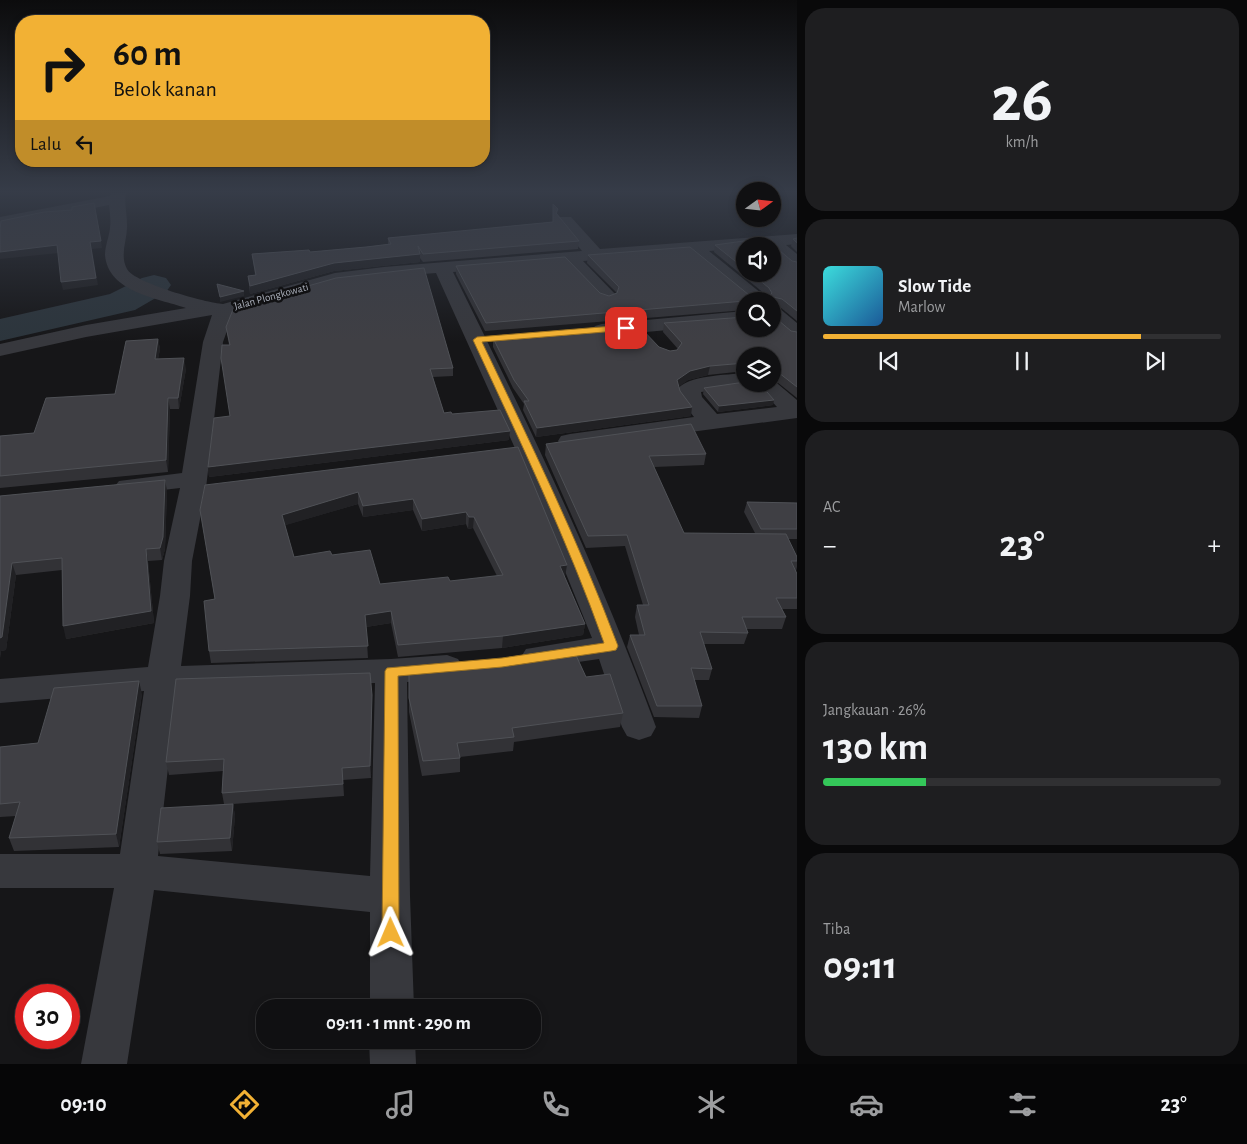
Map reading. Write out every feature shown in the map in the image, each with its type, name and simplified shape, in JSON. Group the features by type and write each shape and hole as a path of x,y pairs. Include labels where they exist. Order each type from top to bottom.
{"street":[{"path":"104,1064 137,871 148,775 175,596 178,561 202,485 217,310 136,284 123,277 117,268 114,253 116,243"},
{"path":"584,243 595,255"},
{"name":"Jalan Plongkowati","path":"0,350 86,331 217,310 335,279 384,272 693,247 736,245"},
{"path":"693,247 747,292"},
{"path":"781,255 797,263"},
{"path":"569,257 607,296"},
{"path":"781,260 797,278"},
{"path":"442,267 487,339 518,449 594,599 639,727"},
{"path":"585,331 736,318"},
{"path":"781,320 797,334"},
{"path":"644,326 662,346"},
{"path":"711,422 691,399 688,390 696,386 736,381"},
{"path":"776,392 796,411"},
{"path":"518,449 796,411"},
{"path":"101,488 202,485"},
{"path":"511,661 611,646"},
{"path":"0,691 163,678 392,671 475,665"},
{"path":"392,671 390,896 392,999"},
{"path":"0,871 137,871 390,896"},
{"path":"392,1049 392,1064"}],"building":[{"path":"0,243 90,243 96,278 61,282 57,245 0,252"},
{"path":"390,243 559,243 423,254 418,246 420,254 334,263 250,286 248,276 256,275 252,254 309,250 310,252 391,244"},
{"path":"736,243 736,262 715,245"},
{"path":"690,247 745,292 736,292 736,302 486,323 456,266 565,257 600,293 609,296 617,293 619,287 588,255"},
{"path":"781,252 792,261 797,262 797,311 781,299 781,292 771,292 762,282 781,282"},
{"path":"424,268 453,368 430,369 444,413 500,410 510,431 208,467 214,418 230,416 221,358 222,345 230,345 226,327 234,307 336,278"},
{"path":"217,284 244,291 220,297"},
{"path":"736,318 736,337 781,337 781,323 791,331 797,332 797,387 781,374 781,347 736,347 736,364 710,366 690,371 677,380 680,391 692,407 537,428 524,401 529,401 514,380 493,338 639,326 659,347 670,351 677,350 682,343 664,323"},
{"path":"158,339 155,359 184,358 178,398 168,398 166,460 0,476 0,436 34,433 46,398 115,394 126,341"},
{"path":"736,383 736,392 767,392 774,400 719,406 704,388"},
{"path":"691,424 706,454 649,456 684,533 786,534 797,557 797,561 791,561 797,574 797,598 776,598 786,617 742,617 748,633 700,632 712,669 691,668 702,706 657,706 630,635 645,635 637,605 649,605 627,535 588,536 546,444"},
{"path":"518,447 567,565 560,566 585,624 503,636 398,645 391,611 365,615 368,646 209,651 204,601 215,599 200,510 205,485","holes":["358,492 363,506 413,499 422,519 466,512 469,517 474,517 503,575 450,581 448,577 380,584 370,550 332,555 330,551 294,557 282,515"]},
{"path":"165,480 163,537 160,548 146,549 151,611 63,626 62,558 12,563 2,637 0,638 0,496"},
{"path":"747,502 797,503 797,529 761,529"},
{"path":"574,651 586,677 610,674 623,713 512,728 514,737 457,743 460,758 423,761 409,698 409,668 503,661"},
{"path":"370,673 372,695 370,766 342,768 343,784 222,793 224,759 166,762 176,679"},
{"path":"139,681 116,834 9,838 20,802 0,804 0,747 38,743 54,688"},
{"path":"233,804 230,838 157,842 161,808"}],"waterway":[{"path":"0,330 122,302 154,285"}],"route":[{"path":"391,933 392,671 502,662 611,646 594,599 514,418 477,340 626,328"}]}
